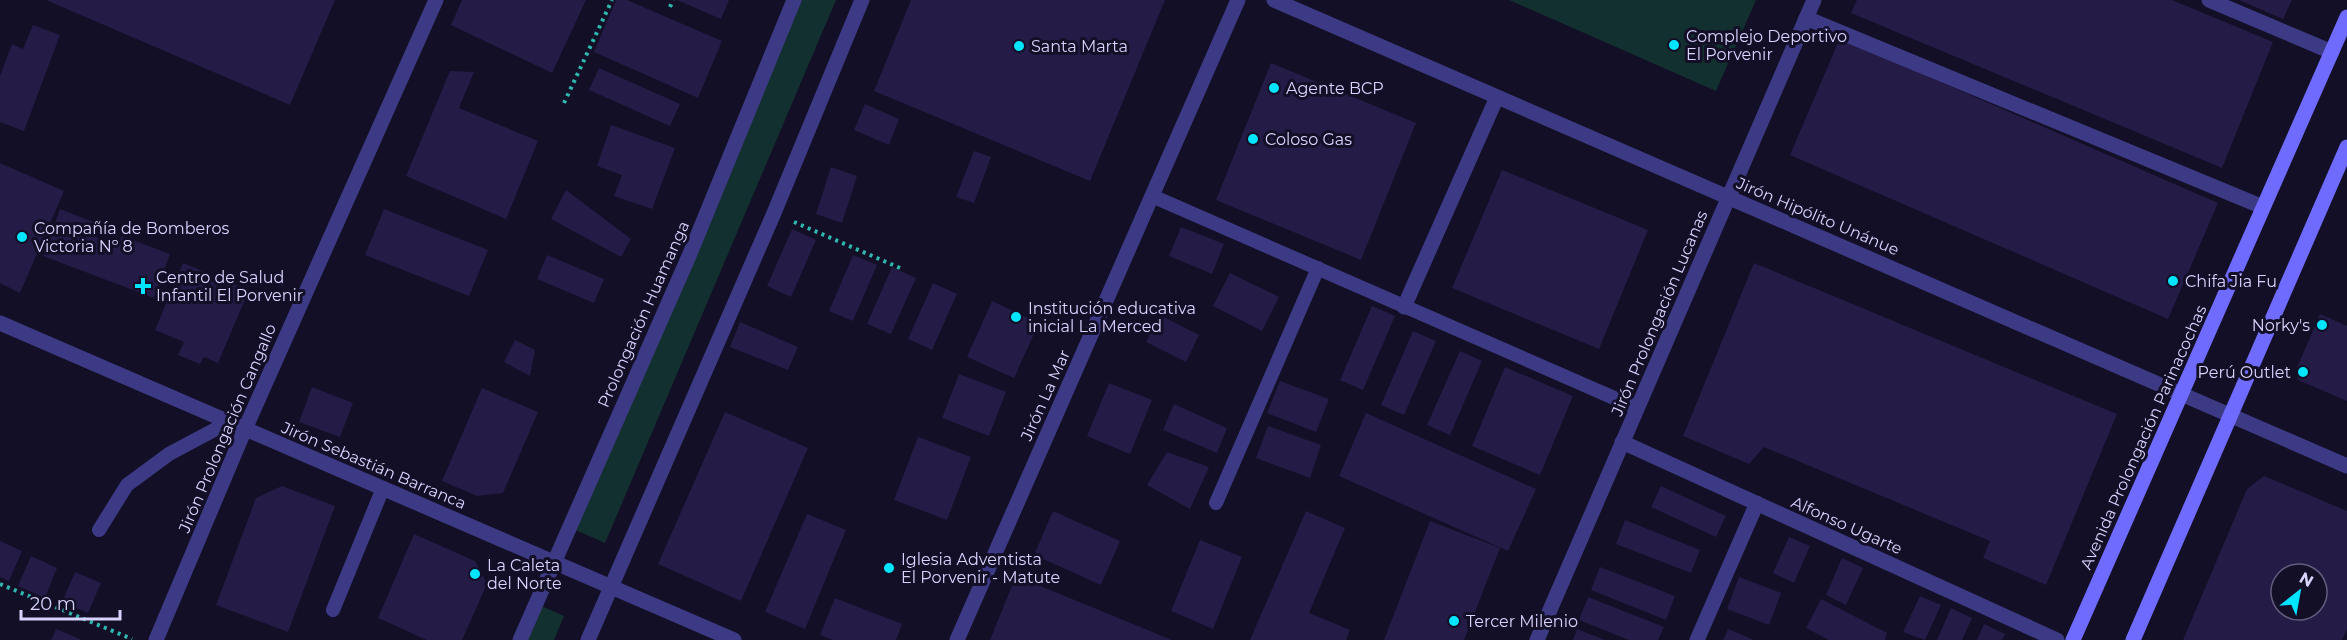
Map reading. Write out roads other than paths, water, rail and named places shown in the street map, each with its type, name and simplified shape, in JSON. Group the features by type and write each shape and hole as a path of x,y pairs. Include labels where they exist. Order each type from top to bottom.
{"main road":[{"name":"Avenida Prolongación Parinacochas","path":"2073,640 2347,17"},
{"path":"2133,640 2347,147"}],"street":[{"name":"Jirón Prolongación Cangallo","path":"156,640 245,429 436,0"},
{"name":"Prolongación Huamanga","path":"519,640 689,256 794,0"},
{"path":"588,640 774,213 862,0"},
{"name":"Jirón La Mar","path":"957,640 1238,0"},
{"name":"Jirón Hipólito Unánue","path":"1274,0 2347,466"},
{"name":"Jirón Prolongación Lucanas","path":"1537,640 1814,0"},
{"path":"2209,0 2332,52"},
{"path":"1806,18 2263,207"},
{"path":"1404,307 1497,97"},
{"name":"Jirón Sebastián Barranca","path":"0,323 734,640"},
{"name":"Alfonso Ugarte","path":"1622,442 2057,640"},
{"path":"1697,640 1757,503"}],"lane":[{"path":"1152,196 1637,408"},
{"path":"1216,503 1318,268"},
{"path":"99,530 127,485 169,454 229,422"},
{"path":"333,610 383,488"}],"place":[{"name":"Complejo Deportivo El Porvenir","path":"1674,45"},
{"name":"Santa Marta","path":"1019,46"},
{"name":"Agente BCP","path":"1274,88"},
{"name":"Coloso Gas","path":"1253,139"},
{"name":"Compañía de Bomberos Victoria Nº 8","path":"22,237"},
{"name":"Chifa Jia Fu","path":"2173,281"},
{"name":"Centro de Salud Infantil El Porvenir","path":"143,286"},
{"name":"Institución educativa inicial La Merced","path":"1016,317"},
{"name":"Norky's","path":"2322,325"},
{"name":"Perú Outlet","path":"2303,372"},
{"name":"Iglesia Adventista El Porvenir - Matute","path":"889,568"},
{"name":"La Caleta del Norte","path":"475,574"},
{"name":"Tercer Milenio","path":"1454,621"}]}
